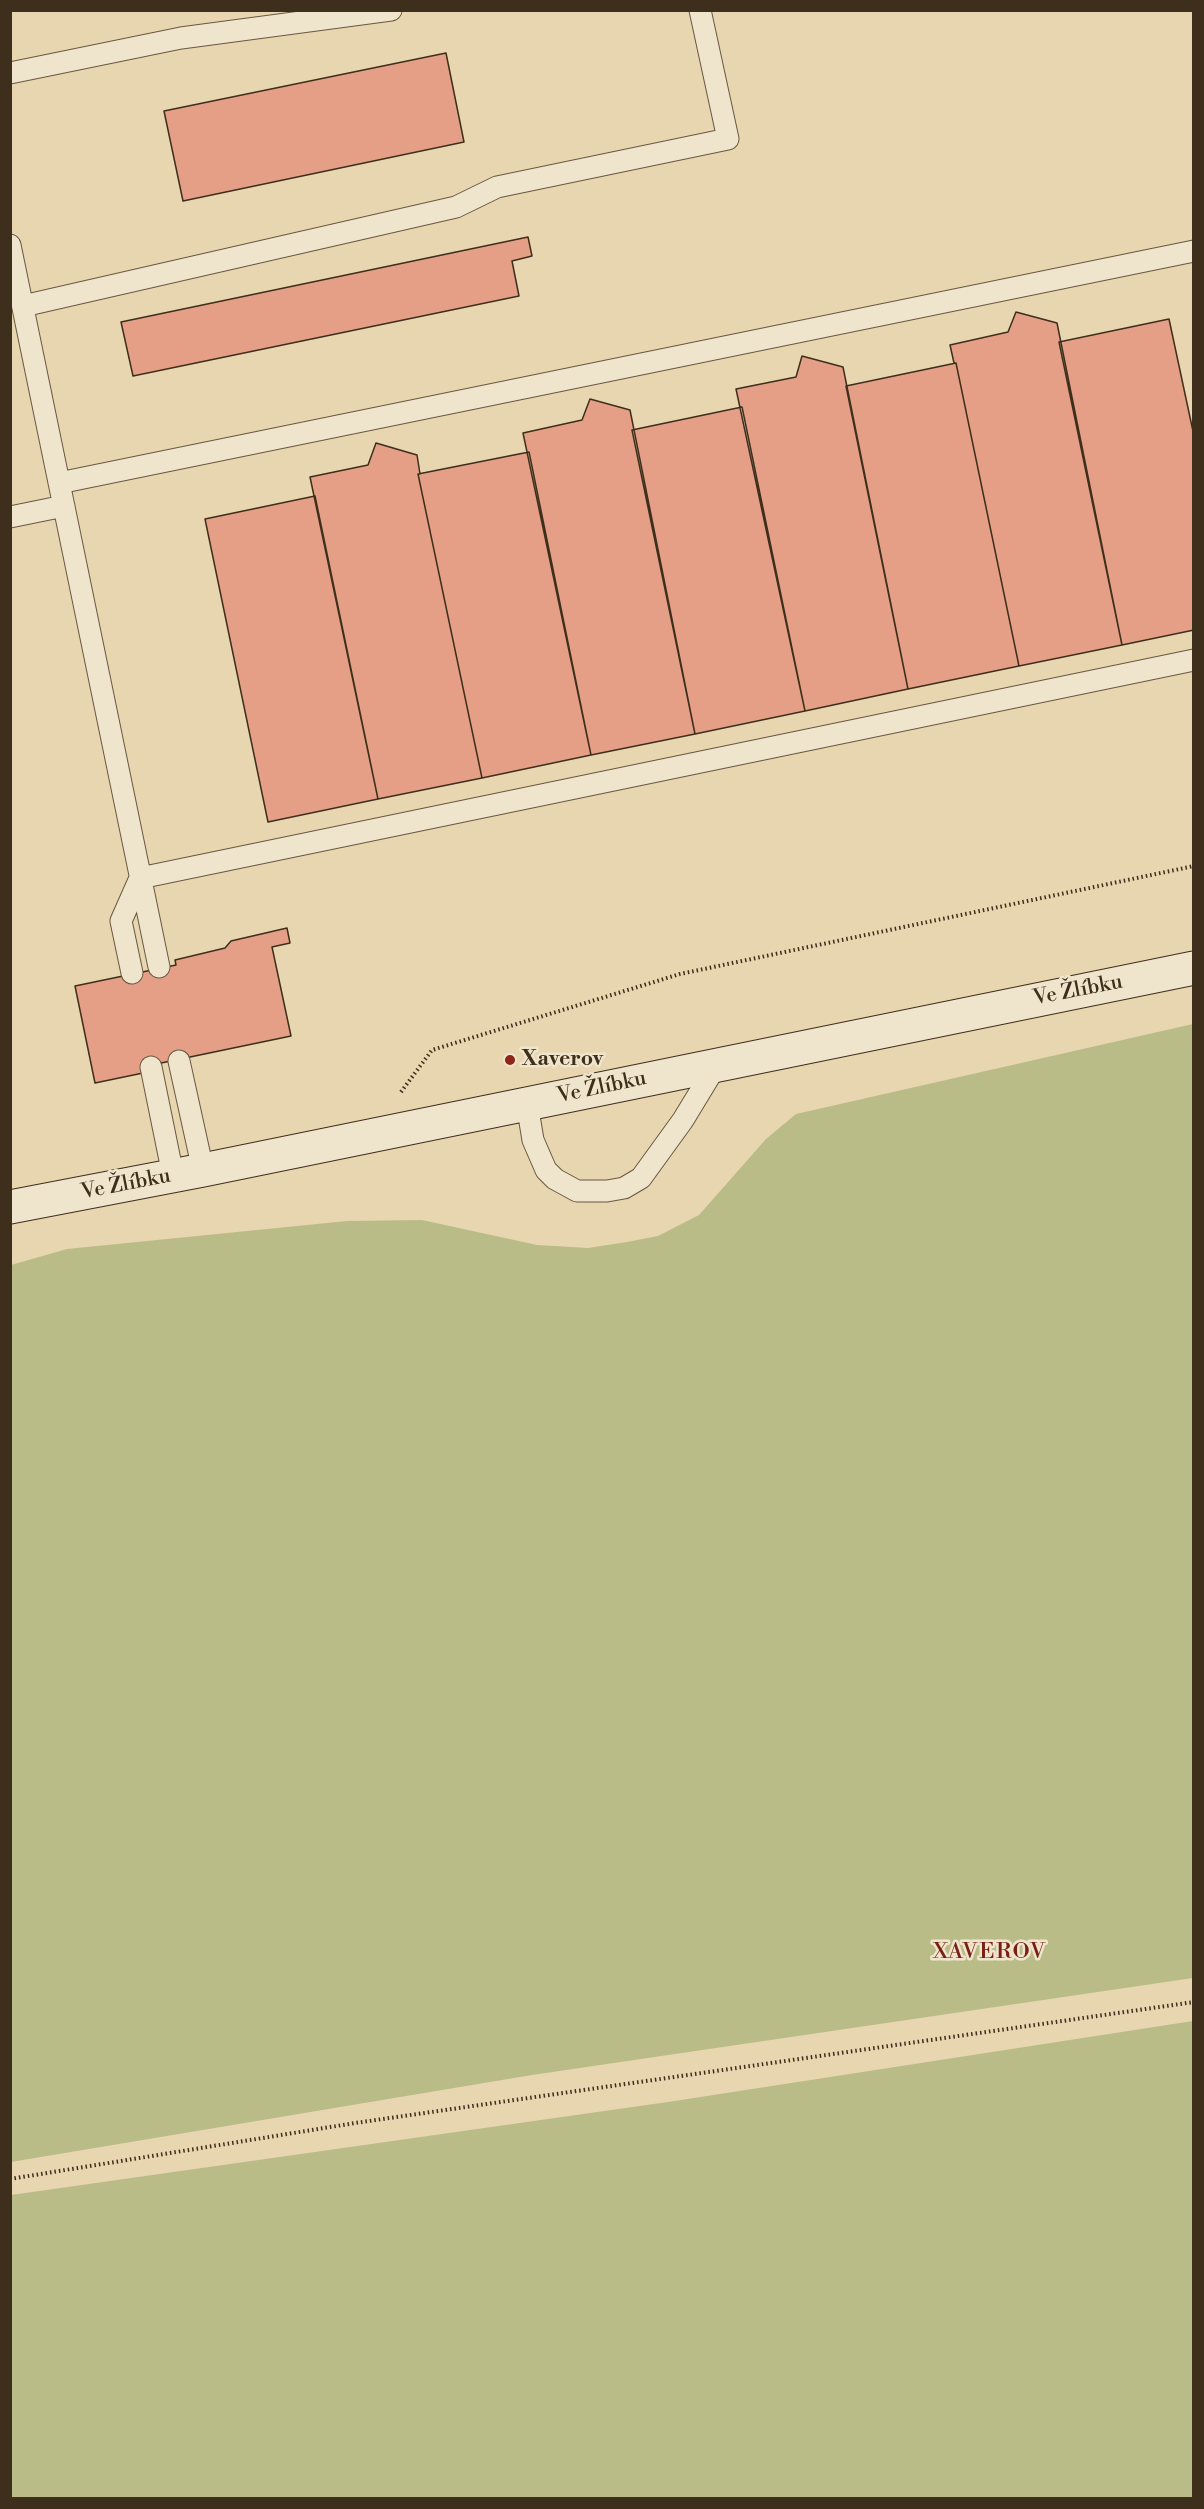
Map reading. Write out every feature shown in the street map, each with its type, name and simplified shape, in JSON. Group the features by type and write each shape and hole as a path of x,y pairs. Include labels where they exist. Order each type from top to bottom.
{"street":[{"name":"Ve Žlíbku","path":"10,1207 188,1173 1194,968"}],"lane":[{"path":"10,73 181,38 391,10"},
{"path":"23,306 456,207 497,186 728,139 700,10"},
{"path":"10,245 159,967"},
{"path":"59,483 1194,251"},
{"path":"10,517 64,506"},
{"path":"140,878 1194,660"},
{"path":"132,973 121,921 140,878"},
{"path":"179,1061 188,1173"},
{"path":"527,1104 533,1140 546,1170 555,1179 577,1191 607,1191 624,1188 641,1178 717,1065"},
{"path":"151,1067 188,1173"}],"path":[{"path":"369,1136 432,1050 680,974 1194,866"},
{"path":"10,2180 355,2123 1194,2002"}],"green space":[{"path":"1193,1024 1193,1978 532,2075 11,2162 11,1265 67,1249 347,1221 422,1220 537,1245 588,1248 658,1236 699,1215 766,1139 796,1114"},
{"path":"1193,2021 1193,2498 11,2498 11,2195 668,2102"}],"building":[{"path":"446,53 464,142 183,201 164,111"},
{"path":"528,237 532,256 512,261 519,296 133,376 121,322"},
{"path":"1016,312 1057,323 1122,645 1019,666 956,363 954,363 950,345 1008,332"},
{"path":"1169,319 1194,436 1194,630 1122,645 1059,342"},
{"path":"802,356 843,367 908,689 805,711 736,389 796,377"},
{"path":"956,363 1019,666 908,689 846,386"},
{"path":"590,399 630,410 695,734 591,755 523,433 582,420"},
{"path":"742,407 805,711 695,734 632,430"},
{"path":"376,443 417,455 420,474 418,474 482,778 378,799 310,477 368,465"},
{"path":"529,452 591,755 482,778 418,474"},
{"path":"315,496 378,799 268,822 205,519"},
{"path":"287,928 290,943 272,947 291,1036 142,1067 143,1073 95,1083 75,986 176,965 175,960 225,948 231,941"}],"place":[{"name":"Xaverov","path":"510,1060"}],"district":[{"name":"XAVEROV","path":"990,1953"}]}
